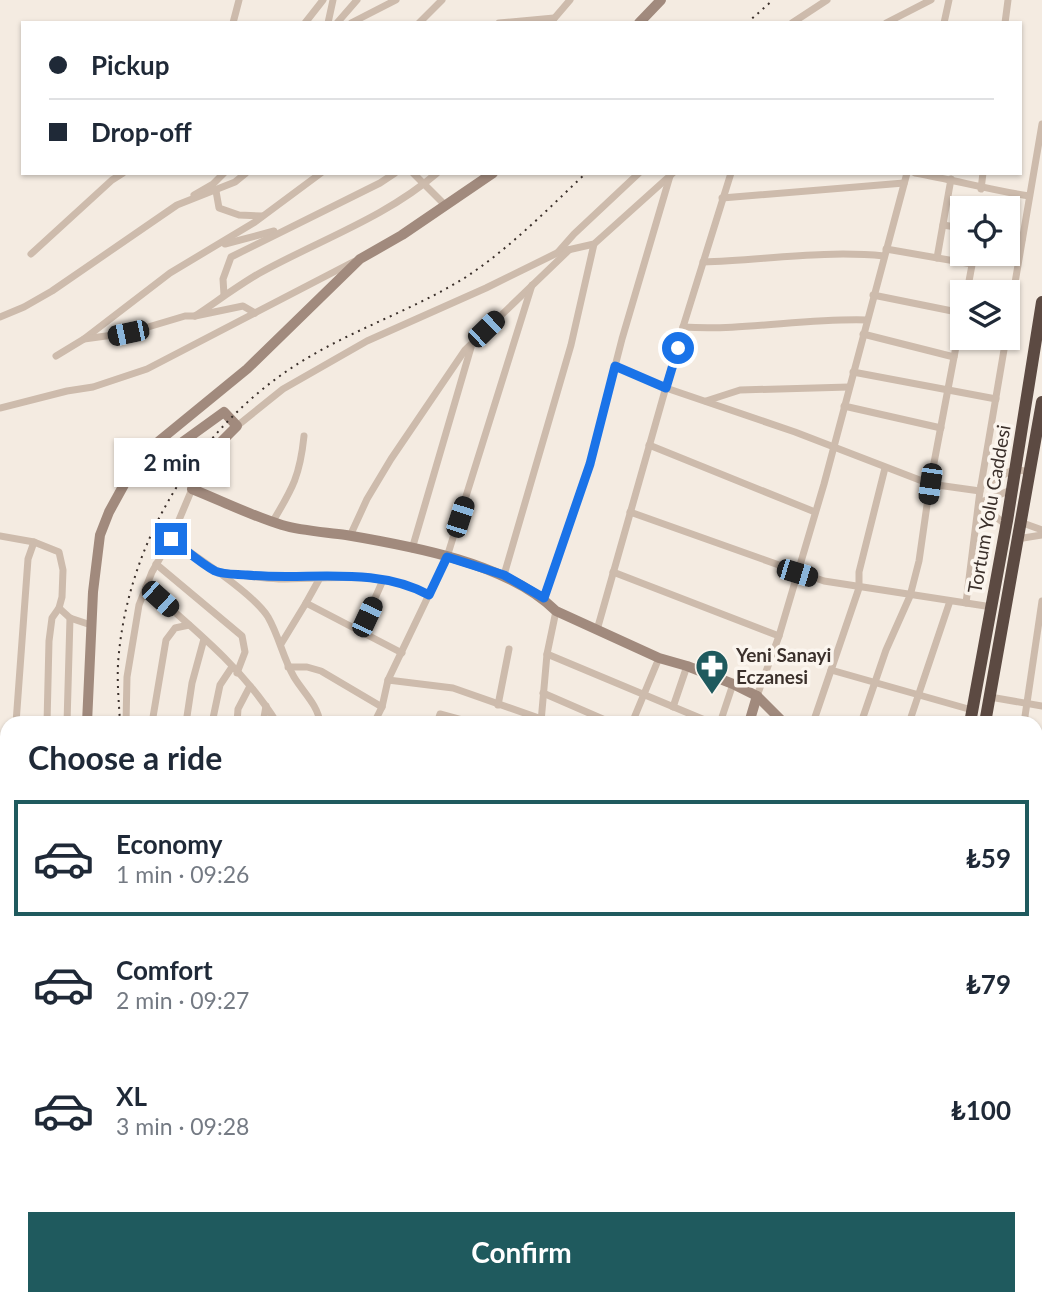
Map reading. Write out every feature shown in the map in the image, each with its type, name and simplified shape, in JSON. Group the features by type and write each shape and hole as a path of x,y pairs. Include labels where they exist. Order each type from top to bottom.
{"highway":[{"name":"Tortum Yolu Caddesi","path":"971,716 992,607 1042,302"},
{"name":"Tortum Yolu Caddesi","path":"986,716 1042,404"}],"street":[{"path":"234,21 239,0"},
{"path":"307,21 323,0"},
{"path":"328,21 333,0"},
{"path":"339,21 357,0"},
{"path":"355,21 396,0"},
{"path":"421,21 442,0"},
{"path":"534,21 552,20 570,0"},
{"path":"641,21 661,0"},
{"path":"795,21 827,0"},
{"path":"890,21 931,0"},
{"path":"944,21 949,0"},
{"path":"1005,21 1008,0"},
{"path":"1015,280 1042,124"},
{"path":"31,254 120,175"},
{"path":"0,317 52,291 177,205 213,184 222,175"},
{"path":"177,205 216,191 244,175"},
{"path":"56,356 84,339 170,273 263,216 318,175"},
{"path":"225,295 223,279 231,257 392,175"},
{"path":"415,175 446,206"},
{"path":"195,316 258,274 372,215 425,184 435,175"},
{"path":"0,408 93,387 147,369 360,259 402,235 490,175"},
{"path":"558,252 637,175"},
{"path":"126,716 127,677 139,605 192,489 216,447 237,426 283,389 356,347 476,293 558,252 594,244 671,175"},
{"path":"544,598 590,464 615,366 672,175"},
{"path":"597,630 683,327 730,175"},
{"path":"751,716 779,636 816,512 906,175"},
{"path":"927,175 1030,196"},
{"path":"981,188 983,175"},
{"path":"937,258 951,179"},
{"path":"722,198 904,183"},
{"path":"216,191 219,208 239,215 263,216"},
{"path":"943,225 950,226"},
{"path":"214,247 288,227"},
{"path":"504,575 571,345 594,244"},
{"path":"350,536 367,499 439,386 472,343 569,250"},
{"path":"703,262 847,252 886,252 950,260"},
{"path":"87,716 91,625 100,535 131,472 169,432 247,369 360,259"},
{"path":"378,716 388,680 447,557 532,285"},
{"path":"873,295 950,311"},
{"path":"84,339 109,337 186,316 243,306 255,313"},
{"path":"683,327 715,330 827,319 867,320"},
{"path":"863,334 954,357"},
{"path":"412,549 472,343"},
{"path":"864,716 886,650 910,596 919,561 930,484 955,350"},
{"path":"966,603 981,488 1004,350"},
{"path":"615,366 666,388 795,432 930,484 981,488 1015,469 1029,472"},
{"path":"853,372 996,399"},
{"path":"706,401 740,390 849,387"},
{"path":"844,406 941,428"},
{"path":"141,461 147,465 152,464 224,412 237,426"},
{"path":"273,521 301,467 304,436"},
{"path":"649,445 816,512"},
{"path":"815,716 859,588 859,572 885,468"},
{"path":"192,489 282,525 412,549 504,575 544,598 556,611 659,658 687,666 757,696 777,716"},
{"path":"979,503 1012,490"},
{"path":"979,503 1006,525"},
{"path":"630,512 824,581 992,607"},
{"path":"1020,522 1042,533"},
{"path":"1017,539 1042,533"},
{"path":"0,539 34,542 60,552 63,570 59,608 52,618 49,641 47,716"},
{"path":"171,539 267,615 281,644 288,667 319,716"},
{"path":"17,716 28,559 34,542"},
{"path":"156,564 242,636 245,652 235,670 220,685 213,716"},
{"path":"216,572 278,579 321,576 383,580 416,588 429,595"},
{"path":"613,572 779,636"},
{"path":"281,644 321,576"},
{"path":"361,630 383,580"},
{"path":"146,587 235,670 273,716"},
{"path":"911,716 950,601"},
{"path":"1025,716 1042,601"},
{"path":"306,603 402,653"},
{"path":"59,608 70,618 91,625"},
{"path":"541,716 547,654 556,611"},
{"path":"66,716 70,618"},
{"path":"153,716 166,640 175,628 189,625"},
{"path":"187,716 192,683 204,639"},
{"path":"498,705 509,649"},
{"path":"547,654 695,716"},
{"path":"635,716 659,658"},
{"path":"673,707 687,666"},
{"path":"288,667 307,667 321,671 382,707"},
{"path":"831,670 918,695 969,716"},
{"path":"388,680 453,688 530,716"},
{"path":"722,716 733,684"},
{"path":"238,716 238,709 250,686"},
{"path":"543,693 596,716"},
{"path":"990,697 1042,706"},
{"path":"264,716 266,705"}],"railway":[{"path":"749,21 773,0"},
{"path":"120,716 118,664 124,620 135,576 151,534 172,494 198,456 227,422 260,391 296,365 338,341 445,289 482,266 584,175"}],"place":[{"name":"Yeni Sanayi Eczanesi","path":"712,696"}],"route":[{"path":"171,539 216,572 278,579 321,576 383,580 416,588 429,595 447,557 504,575 544,598 590,464 615,366 666,388 678,348"}]}
